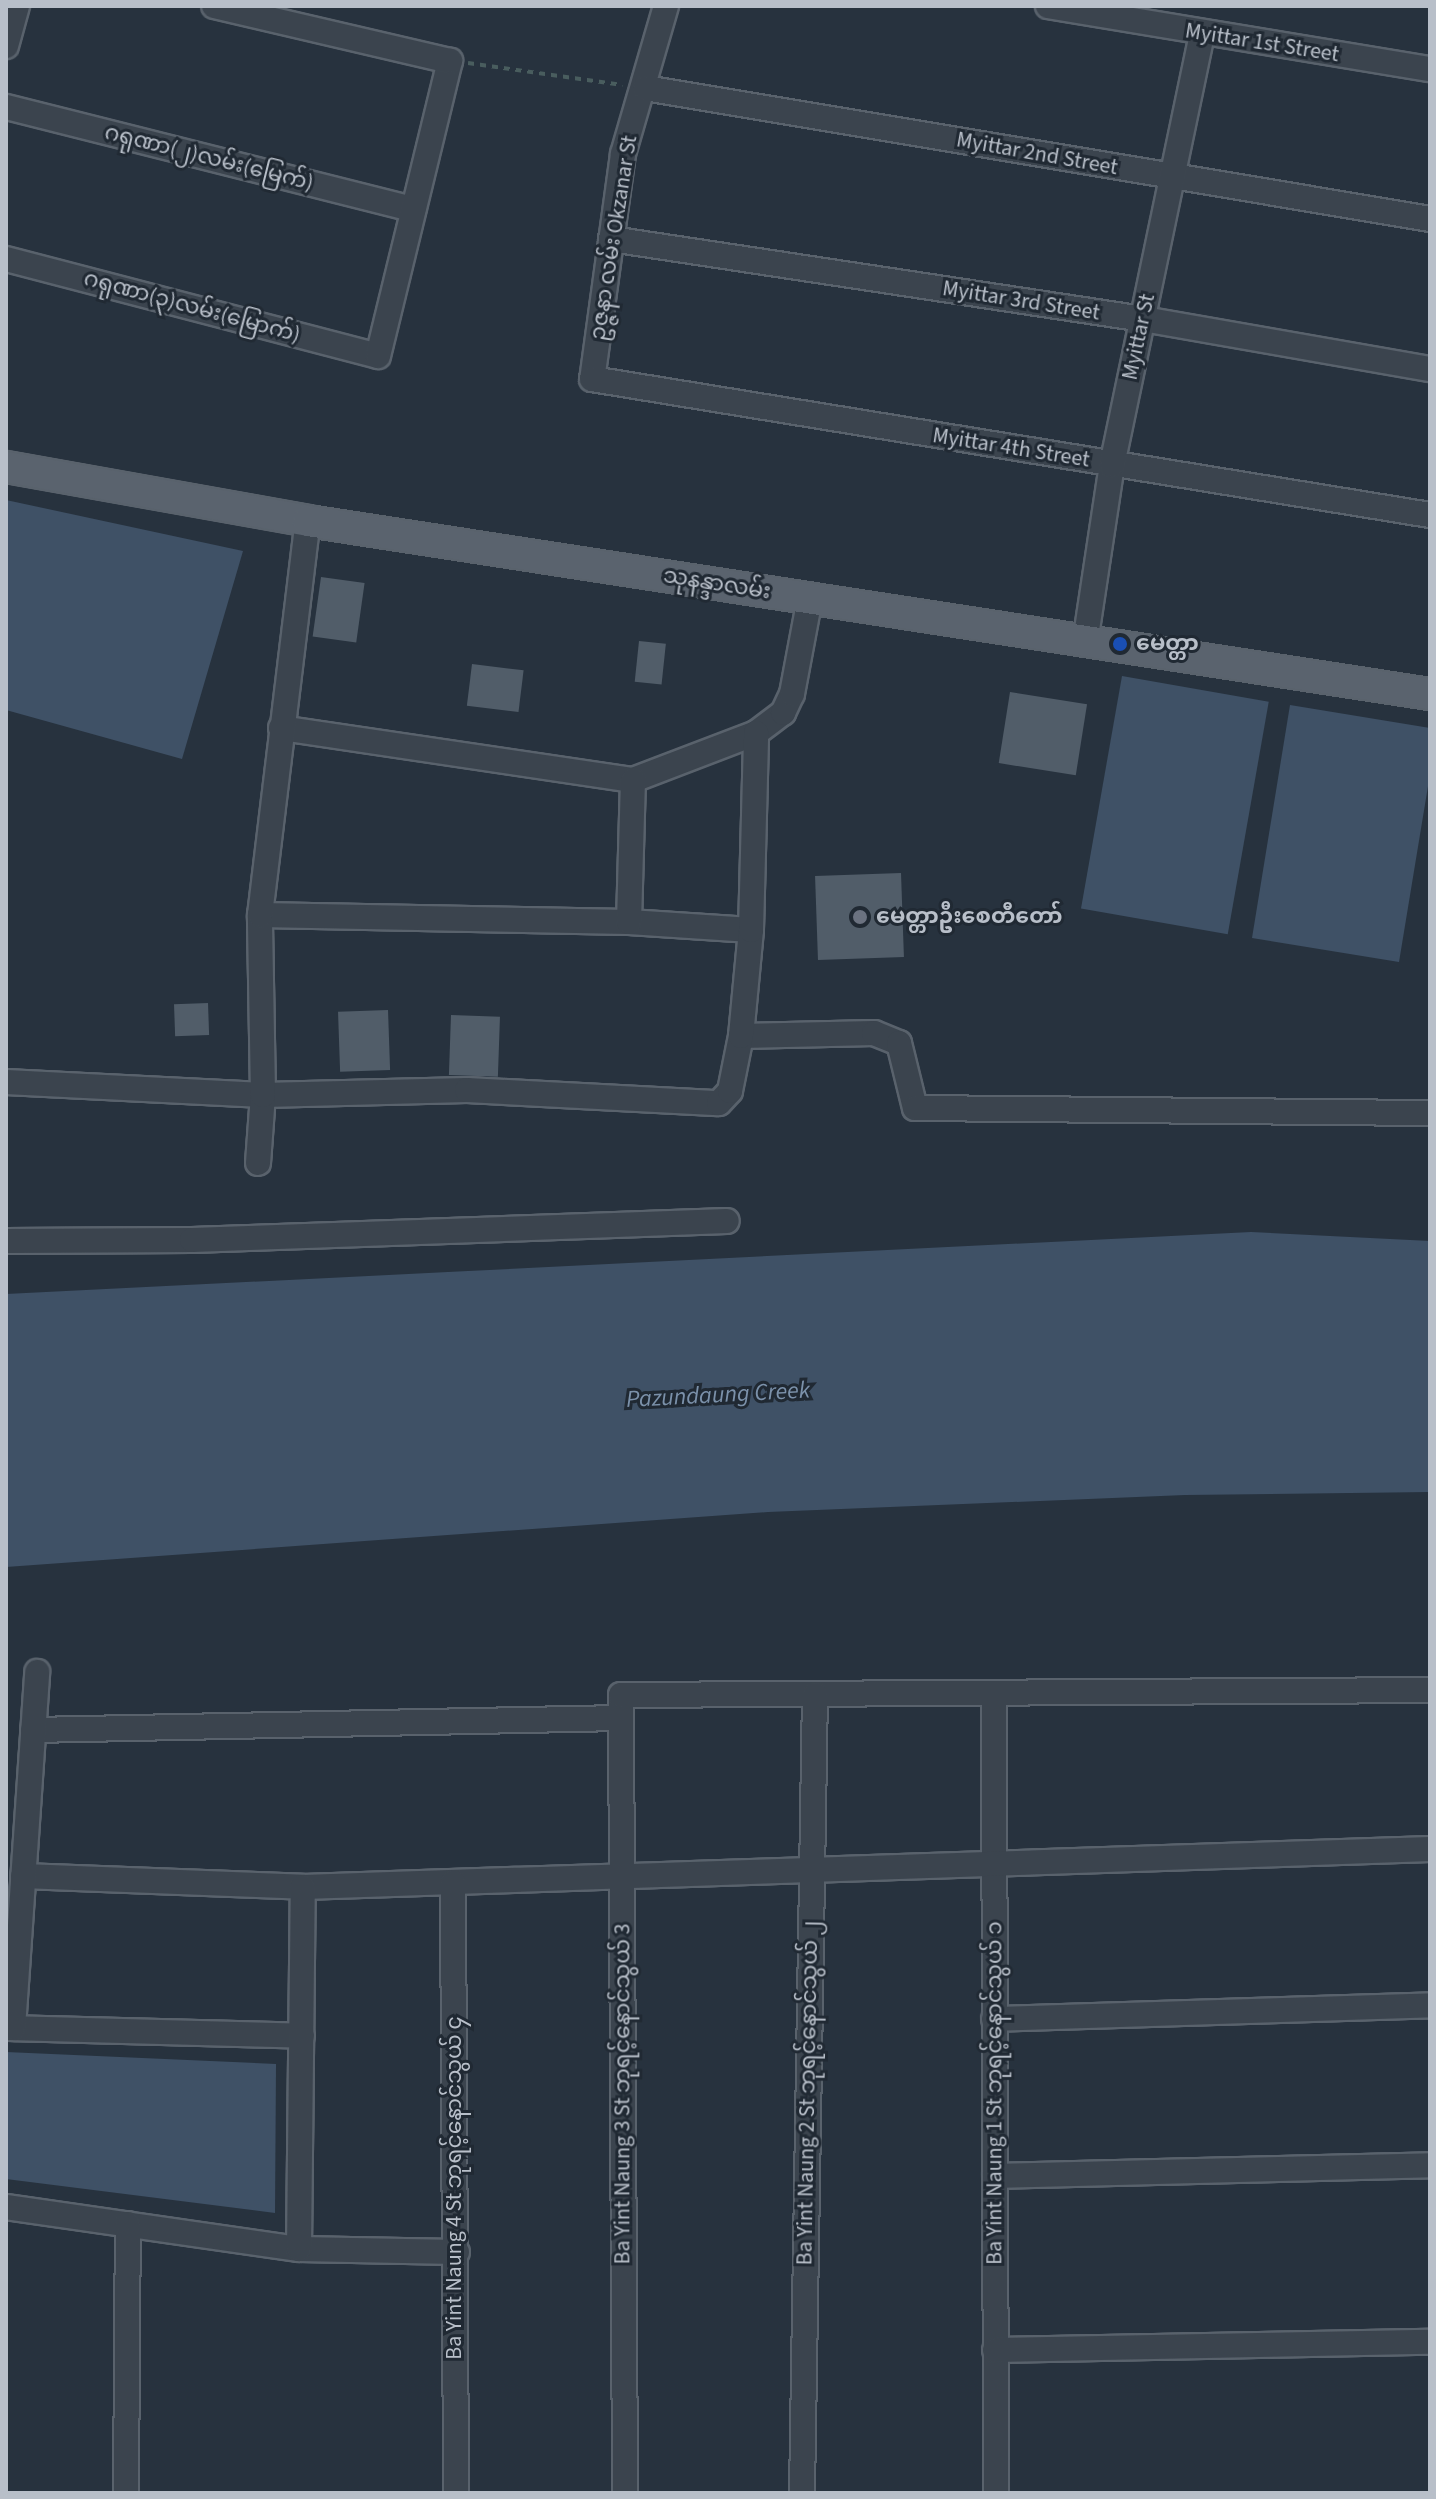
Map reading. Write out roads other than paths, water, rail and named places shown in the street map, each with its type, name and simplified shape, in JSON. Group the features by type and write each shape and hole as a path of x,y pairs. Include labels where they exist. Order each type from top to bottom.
{"main road":[{"name":"သုနန္ဒာလမ်း","path":"6,467 308,521 1430,694"}],"street":[{"path":"6,46 17,6"},
{"path":"214,6 450,61 413,209"},
{"name":"ဥဇ္ဇနာ လမ်း Okzanar St","path":"592,379 623,154 645,88 666,6"},
{"name":"Myittar 1st Street","path":"1048,6 1202,34 1430,69"},
{"name":"Myittar St","path":"1085,643 1112,465 1202,34"},
{"name":"Myittar 2nd Street","path":"645,88 1430,219"},
{"name":"ဂရုဏာ(၂)လမ်း(မြေက်)","path":"6,107 413,209"},
{"name":"ဂရုဏာ(၃)လမ်း(မြောက်)","path":"6,259 378,356 413,209"},
{"name":"Myittar 3rd Street","path":"611,239 1143,319 1430,369"},
{"name":"Myittar 4th Street","path":"592,379 1430,515"},
{"path":"258,1163 263,1095 260,915 308,521"},
{"path":"281,728 633,780 756,733 789,704 810,598"},
{"path":"6,1082 263,1095 467,1090 719,1103 730,1091 741,1036 751,930 756,733"},
{"path":"629,922 633,780"},
{"path":"260,915 629,922 751,930"},
{"path":"741,1036 874,1033 899,1043 915,1108 1430,1113"},
{"path":"6,1241 192,1240 727,1221"},
{"path":"37,1672 10,2028 302,2036"},
{"path":"33,1730 621,1707 815,1694 1430,1690"},
{"name":"Ba Yint Naung 1 St ဘုရင့်နောင်သွယ် ၁","path":"994,1693 996,2493"},
{"name":"Ba Yint Naung 2 St ဘုရင့်နောင်သွယ် ၂","path":"802,2493 815,1694"},
{"name":"Ba Yint Naung 3 St ဘုရင့်နောင်သွယ် 3","path":"621,1707 625,2493"},
{"path":"23,1876 303,1887 1430,1849"},
{"name":"Ba Yint Naung 4 St ဘုရင့်နောင်သွယ် ၄","path":"453,1882 456,2493"},
{"path":"299,2249 303,1887"},
{"path":"994,2019 1430,2005"},
{"path":"995,2176 1430,2165"},
{"path":"6,2207 299,2249 457,2252"},
{"path":"126,2493 128,2224"},
{"path":"995,2350 1430,2342"}],"water":[{"path":"6,500 243,551 182,759 6,710"},
{"path":"1122,676 1269,702 1228,934 1081,908"},
{"path":"1290,705 1430,728 1430,774 1399,962 1252,938"},
{"name":"Pazundaung Creek","path":"1251,1232 1430,1241 1430,1492 1185,1495 768,1512 6,1567 6,1294"},
{"path":"6,2052 276,2064 275,2213 6,2179"}],"place":[{"name":"မေတ္တာ","path":"1120,644"},
{"name":"မေတ္တာဦးစေတီတော်","path":"860,917"}]}
